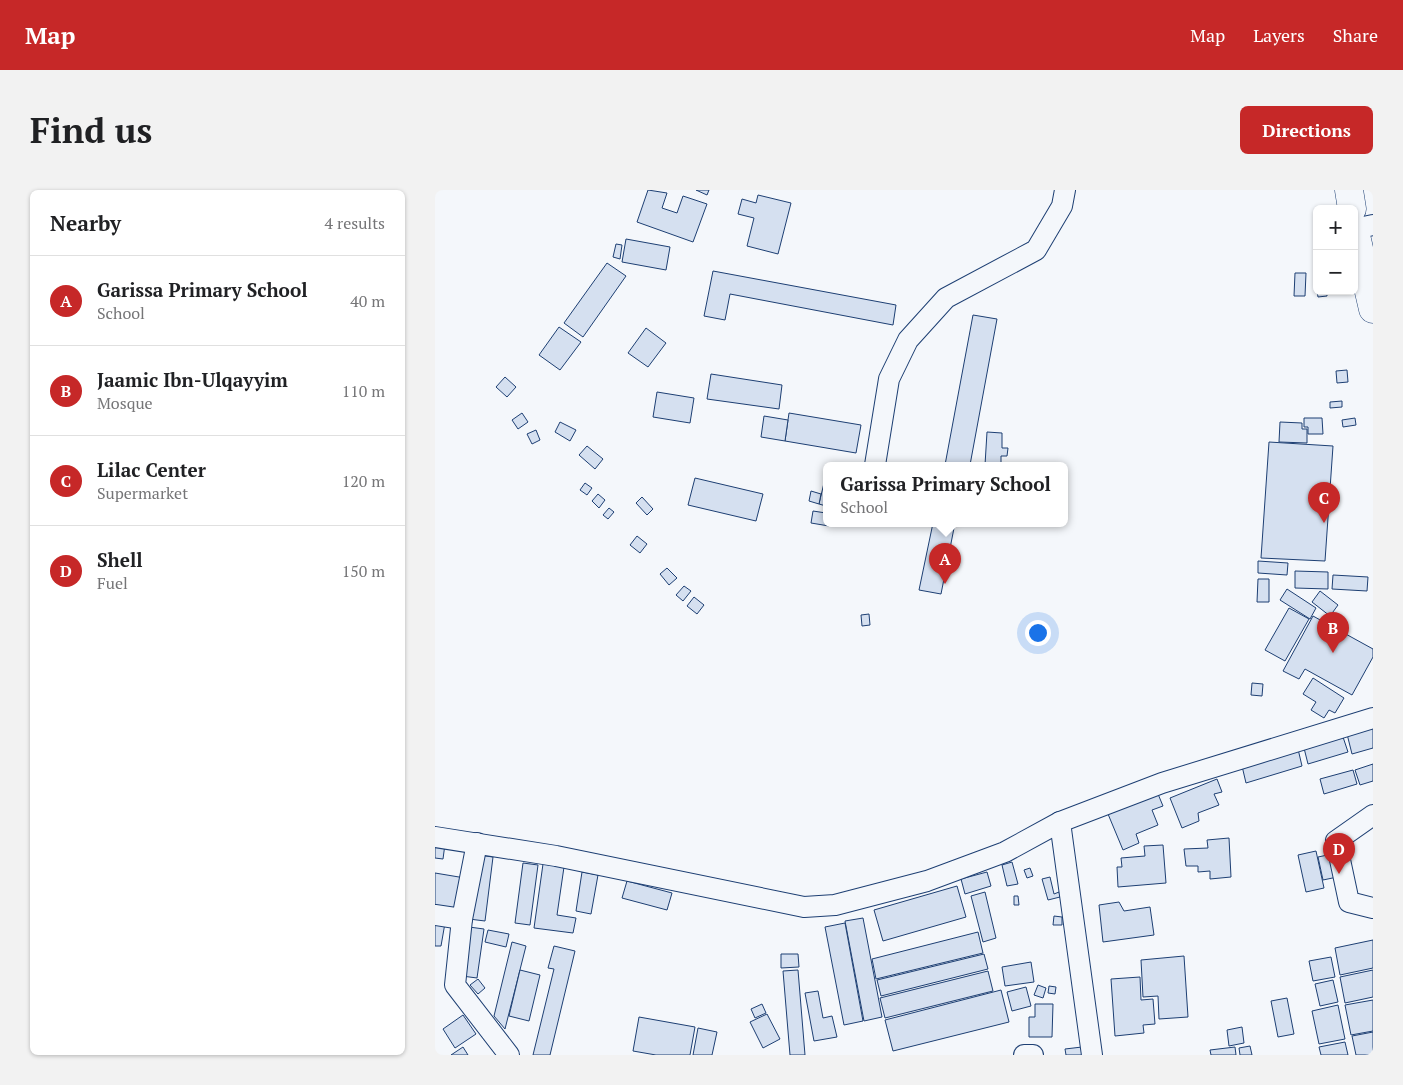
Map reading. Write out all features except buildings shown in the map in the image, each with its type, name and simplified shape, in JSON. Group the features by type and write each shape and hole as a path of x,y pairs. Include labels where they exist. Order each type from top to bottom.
{"highway":[{"path":"1349,190 1351,205"},
{"path":"1358,245 1373,309"}],"street":[{"path":"875,462 889,379 908,340 946,298 1036,250 1062,206 1065,190"},
{"path":"1358,227 1373,224"},
{"path":"435,837 566,858 804,907 835,905 927,881 1005,852 1060,822 1189,774 1243,756 1305,741 1373,718"},
{"path":"1373,815 1336,841 1349,902 1373,908"},
{"path":"1060,822 1092,1055"},
{"path":"477,843 462,919 455,985 509,1055"},
{"path":"435,915 462,919"},
{"path":"1024,1055 1033,1055"}],"place":[{"name":"Lilac Center","path":"1324,523"},
{"name":"Garissa Primary School","path":"945,584"},
{"name":"Jaamic Ibn-Ulqayyim","path":"1333,653"},
{"name":"Shell","path":"1339,874"}]}
